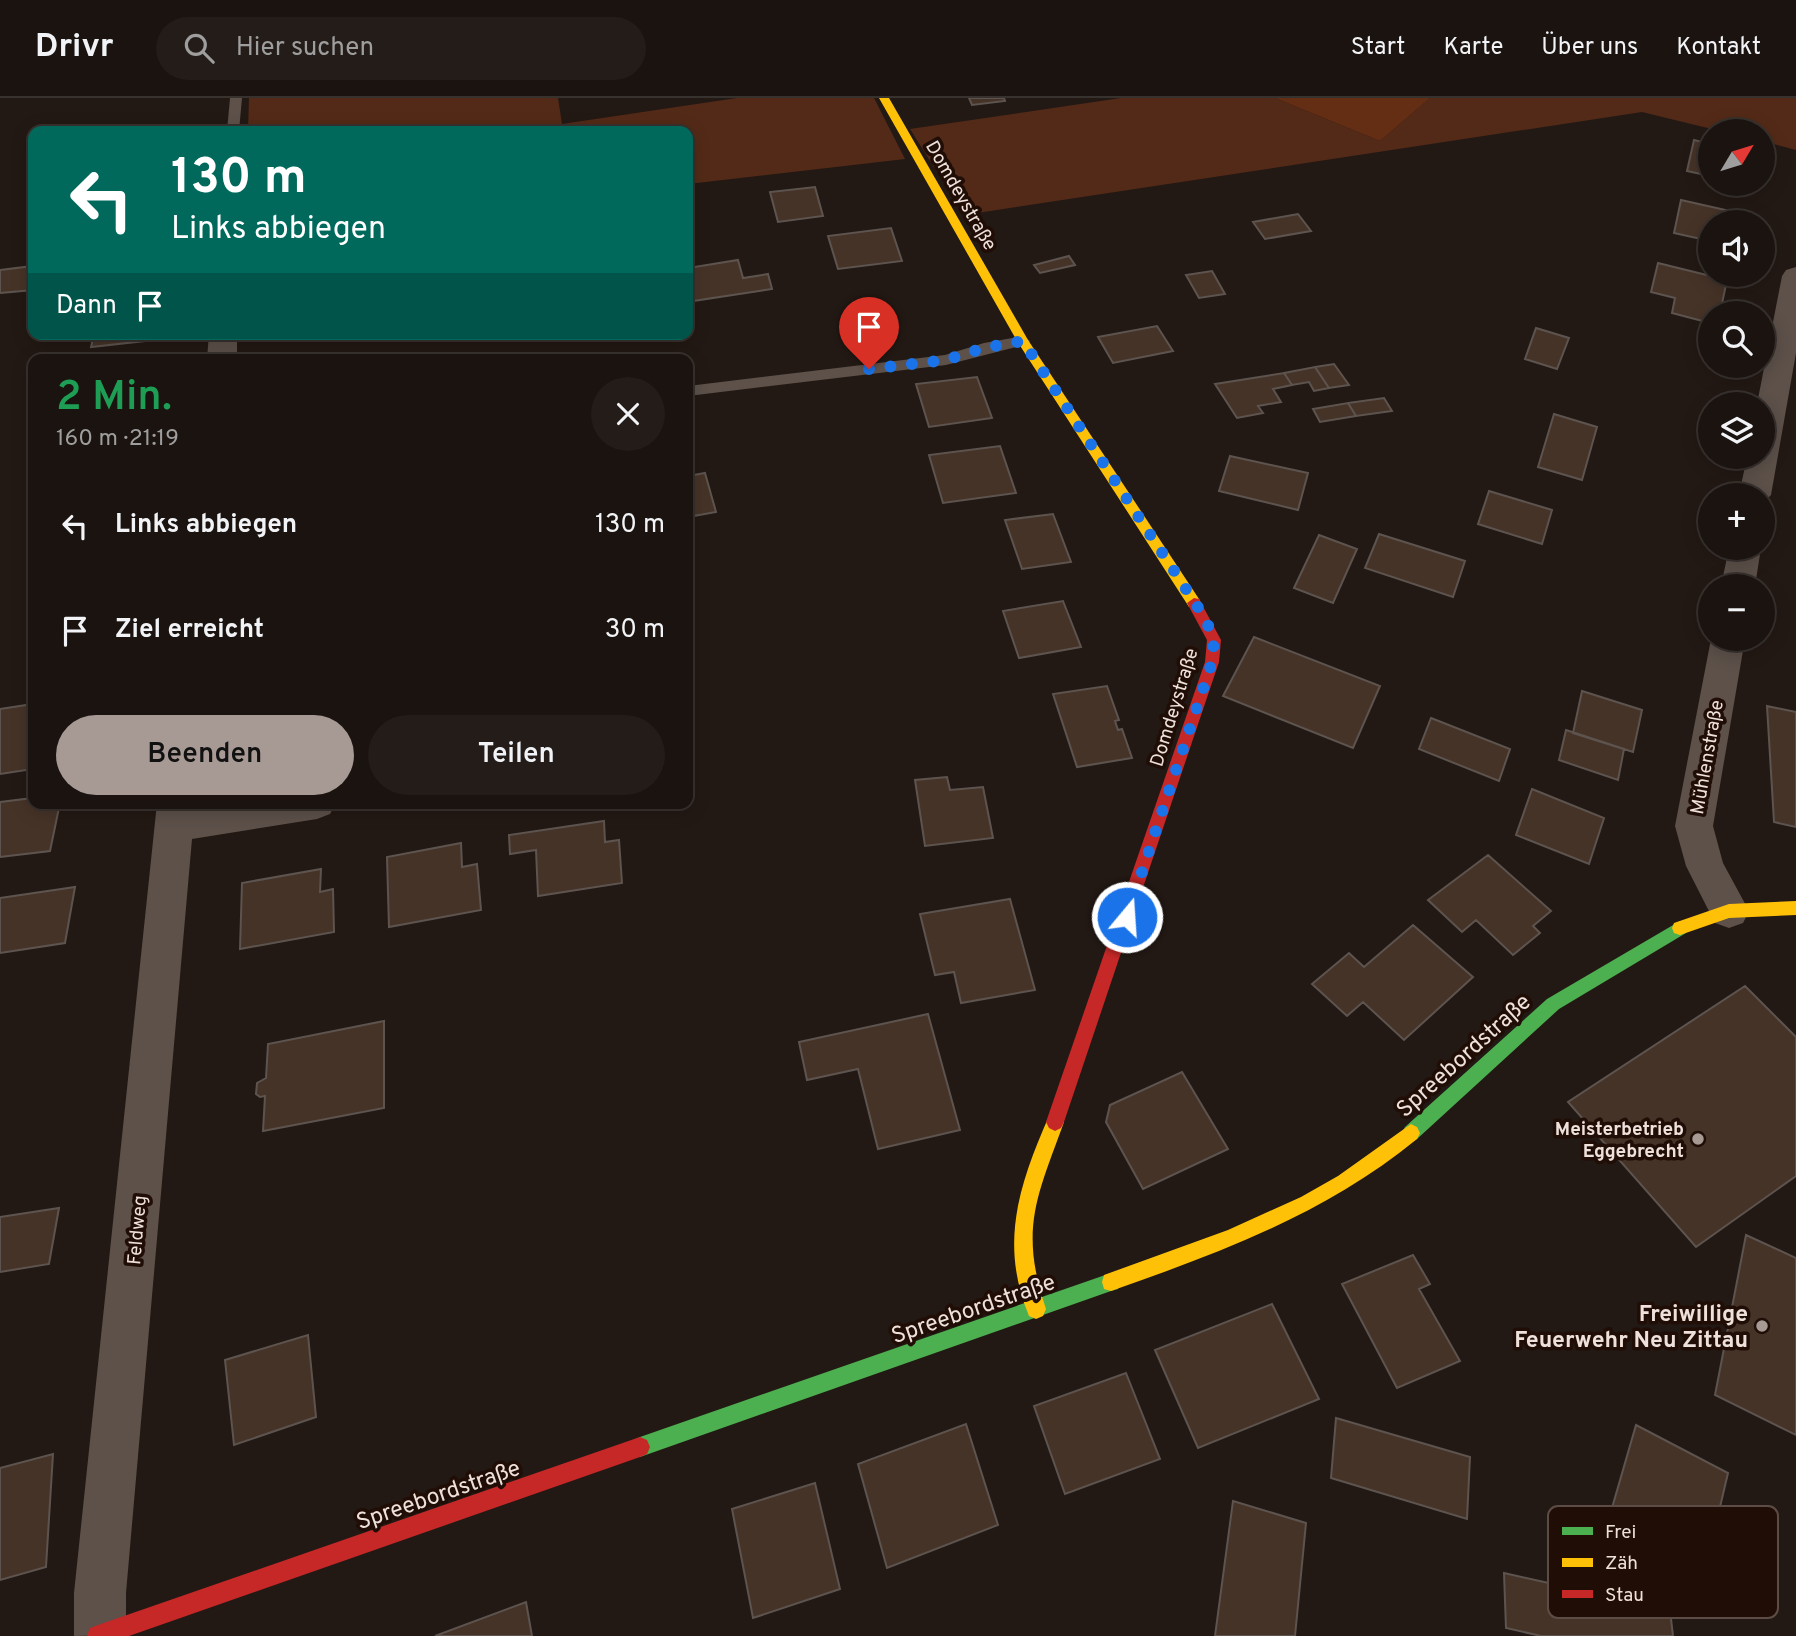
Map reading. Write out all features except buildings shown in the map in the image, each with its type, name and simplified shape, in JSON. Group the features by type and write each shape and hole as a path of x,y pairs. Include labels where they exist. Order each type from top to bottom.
{"street":[{"name":"Domdeystraße","path":"884,98 1023,341 1205,618 1214,640 1212,662 1123,930 1024,1209 1018,1240 1021,1270 1036,1309"},
{"path":"1774,392 1796,276"},
{"name":"Mühlenstraße","path":"1726,651 1694,826 1704,866 1729,911"},
{"name":"Feldweg","path":"99,1636 102,1579 175,815 246,809"},
{"name":"Spreebordstraße","path":"99,1636 1201,1251 1291,1210 1381,1160 1553,1004 1683,926 1729,911 1796,908"}],"lane":[{"path":"233,126 236,98"},
{"path":"693,390 946,360 984,348 1023,341"}],"shaded area":[{"path":"249,98 558,98 562,124 737,98 874,98 905,159 693,183 693,126 248,126"},
{"path":"1121,98 1275,98 1380,141 1430,98 1796,98 1796,150 1775,144 1775,119 1698,119 1698,126 1642,112 964,215 910,129"},
{"path":"1275,98 1430,98 1380,141"}],"traffic: fast":[{"path":"1411,1133 1553,1004 1680,928"},
{"path":"640,1447 1111,1282"}],"traffic: slow":[{"path":"884,98 1023,341 1194,603"},
{"path":"1680,928 1729,911 1796,908"},
{"path":"1036,1309 1027,1282 1023,1257 1024,1214 1055,1122"},
{"path":"1111,1282 1269,1222 1344,1182 1411,1133"}],"traffic: jam":[{"path":"1055,1122 1212,662 1214,640 1194,603"},
{"path":"98,1636 640,1447"}],"place":[{"name":"Meisterbetrieb Eggebrecht","path":"1698,1139"},
{"name":"Freiwillige Feuerwehr Neu Zittau","path":"1762,1326"}],"route":[{"path":"869,369 946,360 984,348 1023,341 1205,618 1214,640 1212,662 1127,917"}]}
